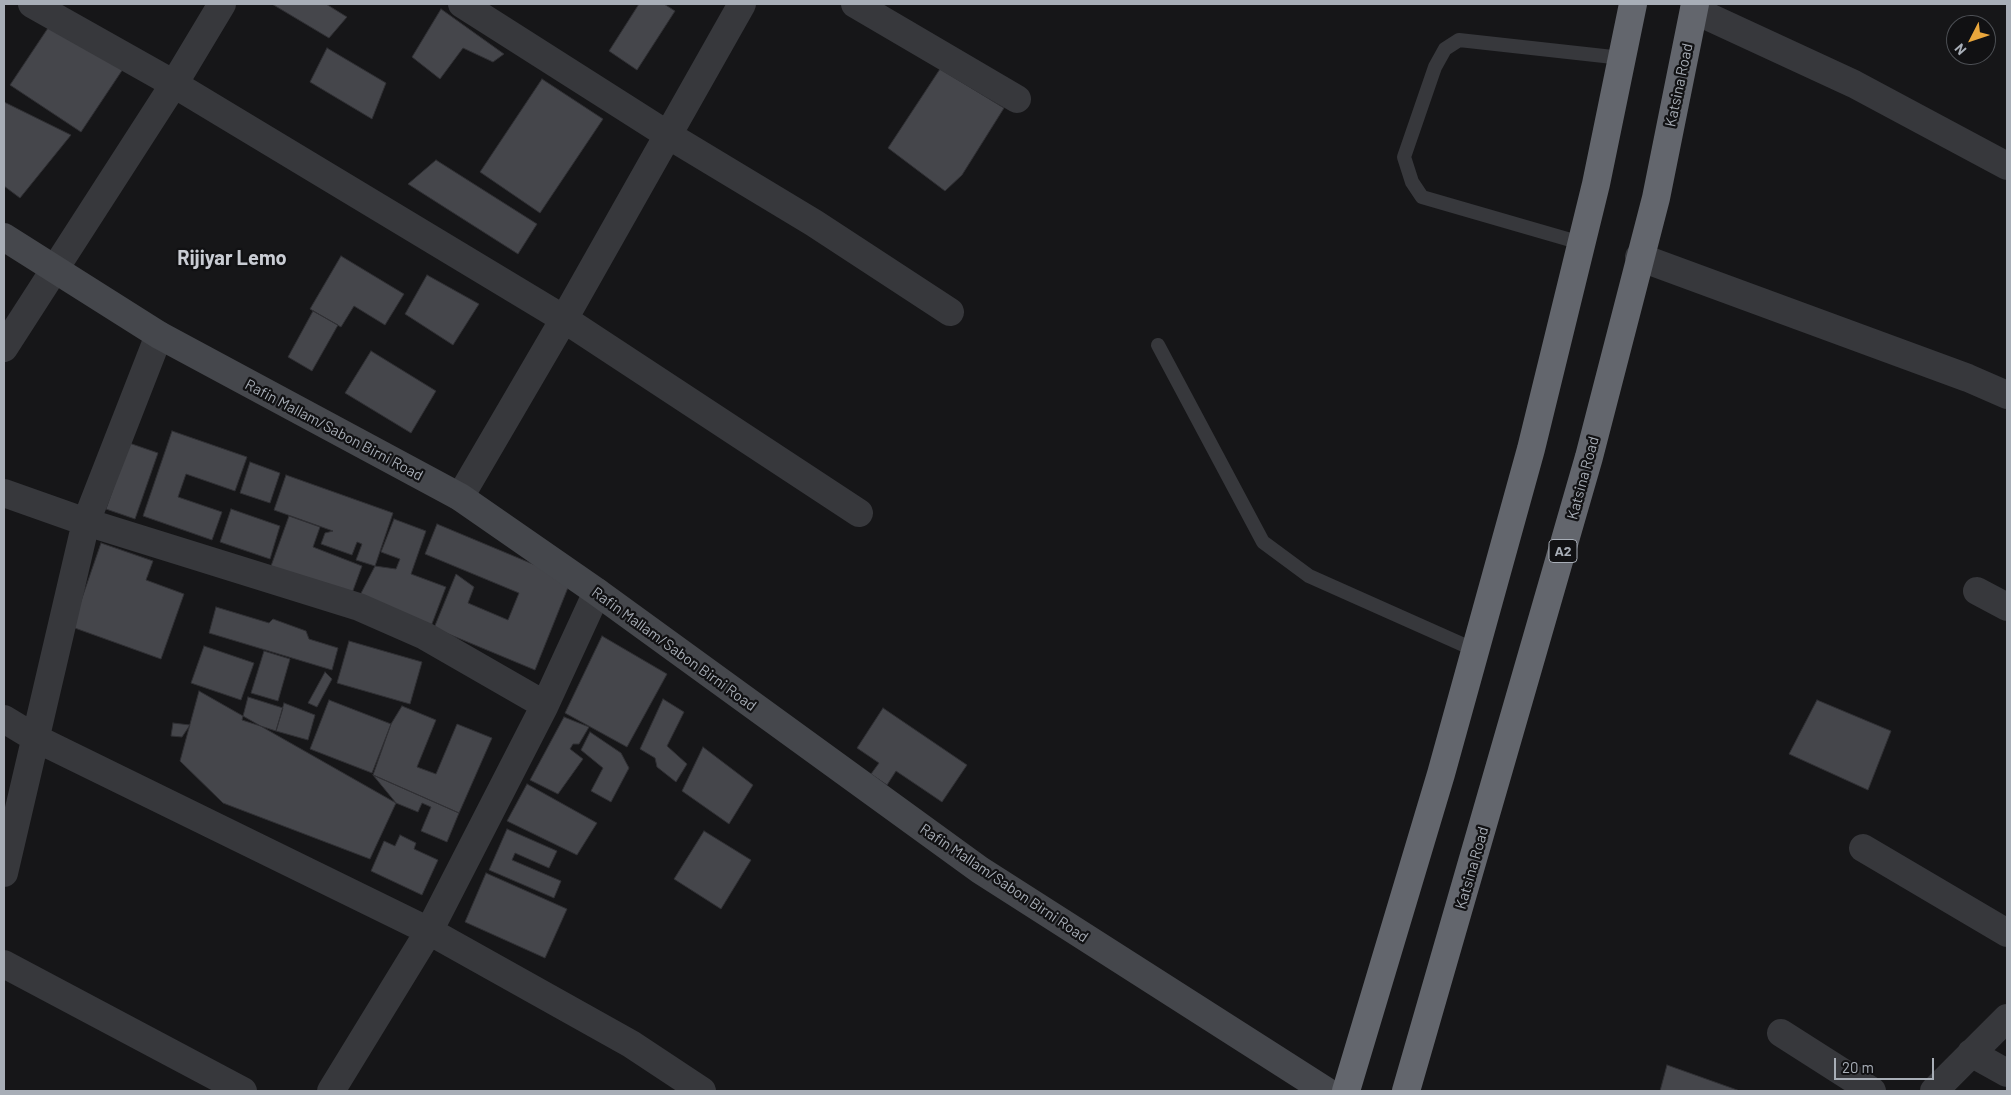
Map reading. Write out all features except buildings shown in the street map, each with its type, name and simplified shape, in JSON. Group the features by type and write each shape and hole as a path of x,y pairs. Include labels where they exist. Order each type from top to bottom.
{"highway":[{"path":"1346,1091 1441,774 1531,449 1581,242 1633,4"},
{"name":"Katsina Road","path":"1406,1091 1587,467 1639,257 1656,198 1695,7"}],"street":[{"path":"32,4 174,84 564,319 859,514"},
{"path":"4,348 174,84 222,4"},
{"path":"462,4 668,135 814,224 950,312"},
{"path":"460,497 564,319 742,4"},
{"path":"855,4 1017,99"},
{"path":"1695,7 1854,84 2007,166"},
{"name":"Rafin Mallam/Sabon Birni Road","path":"4,237 159,335 460,497 597,592 980,870 1326,1091"},
{"path":"1639,257 1968,378 2007,395"},
{"path":"4,873 37,739 86,522 159,335"},
{"path":"4,493 86,522 359,607 424,636 544,705"},
{"path":"1977,591 2007,607"},
{"path":"331,1091 429,931 544,705 597,592"},
{"path":"4,719 37,739 429,931 631,1044 702,1091"},
{"path":"1863,848 2007,933"},
{"path":"4,964 243,1091"},
{"path":"1934,1091 2007,1018"},
{"path":"1781,1033 1872,1091"},
{"path":"1971,1053 2007,1073"}],"lane":[{"path":"1581,242 1422,197 1412,182 1404,157 1434,67 1445,49 1459,40 1622,58"},
{"path":"1158,346 1263,542 1309,576 1475,650"}],"district":[{"name":"Rijiyar Lemo","path":"232,258"}]}
